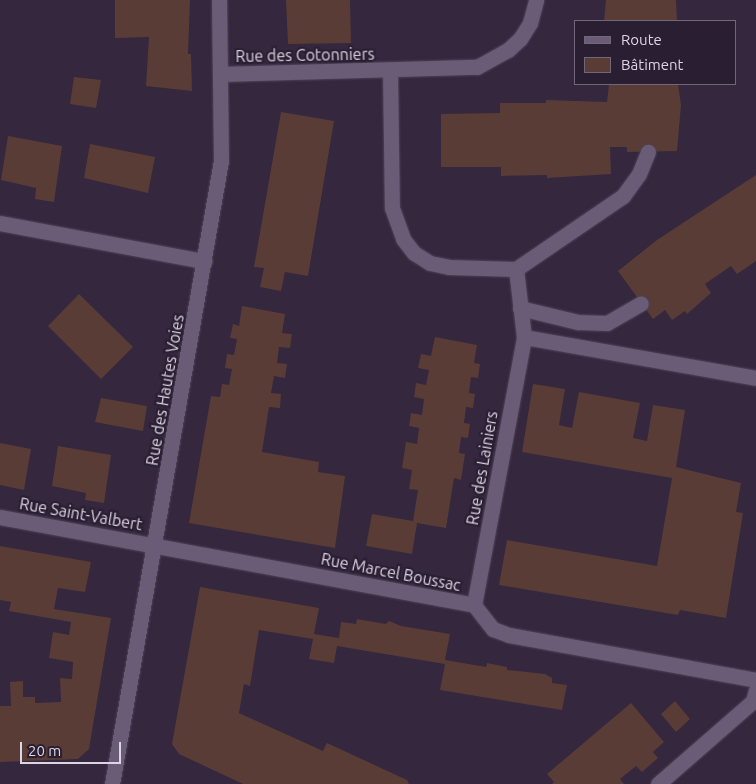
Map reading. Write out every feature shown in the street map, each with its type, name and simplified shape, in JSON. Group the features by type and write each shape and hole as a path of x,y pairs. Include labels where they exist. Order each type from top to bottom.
{"street":[{"name":"Rue des Hautes Voies","path":"112,784 156,545 221,161 219,0"},
{"name":"Rue des Cotonniers","path":"220,74 464,70 492,60 520,39 530,23 536,0"},
{"name":"Rue des Cotonniers","path":"390,71 392,208 403,239 414,253 430,263 449,267 516,269"},
{"path":"516,269 623,196 639,174 648,152"},
{"path":"0,223 204,261"},
{"name":"Rue des Lainiers","path":"474,605 524,337 516,269"},
{"path":"520,308 578,322 607,323 641,303"},
{"path":"524,337 756,378"},
{"name":"Rue Saint-Valbert","path":"0,518 156,545"},
{"name":"Rue Marcel Boussac","path":"156,545 474,605 493,629 509,635 756,680"},
{"path":"658,784 753,701 756,690"}],"building":[{"path":"115,0 190,0 188,54 191,54 192,91 146,86 149,37 115,38"},
{"path":"286,0 350,0 351,43 288,44"},
{"path":"606,0 676,0 677,20 604,20"},
{"path":"74,77 101,80 96,108 70,104"},
{"path":"609,85 678,85 681,105 677,151 627,152 627,147 610,147 611,174 547,178 547,175 501,176 501,167 441,167 441,114 500,113 500,103 546,103 546,100 607,102"},
{"path":"281,112 334,121 308,276 285,272 281,291 260,287 264,268 254,267"},
{"path":"8,136 62,146 54,202 35,199 36,188 1,180"},
{"path":"90,144 155,157 148,193 84,178"},
{"path":"756,175 756,261 737,274 731,266 705,284 711,293 687,314 685,311 672,320 665,310 653,319 618,271 657,240"},
{"path":"79,294 133,347 101,379 48,326"},
{"path":"242,306 285,314 282,333 292,334 290,348 279,347 277,363 287,364 285,378 274,376 271,393 281,394 280,408 269,407 262,452 319,462 318,472 345,476 335,548 189,523 211,396 220,397 222,384 229,385 232,369 225,368 227,354 234,355 237,339 230,338 233,324 239,326"},
{"path":"435,337 477,345 474,363 480,364 478,378 471,377 469,393 475,394 473,408 466,407 464,423 470,424 468,438 461,437 459,453 465,454 461,480 454,478 446,528 417,523 412,554 366,546 372,514 413,521 418,490 409,489 412,470 402,468 406,442 417,444 419,428 409,426 411,413 422,415 424,399 414,397 416,383 426,385 429,370 418,368 421,354 431,356"},
{"path":"533,384 565,389 559,425 572,428 579,392 640,403 633,438 647,441 653,405 685,410 676,467 741,483 736,512 743,513 726,618 680,610 678,615 499,585 507,540 657,566 672,478 522,452"},
{"path":"101,398 147,406 143,431 95,422"},
{"path":"0,443 31,449 24,490 0,485"},
{"path":"58,446 111,455 104,503 85,500 86,493 52,486"},
{"path":"0,546 91,562 85,592 58,588 54,609 111,618 89,749 78,759 0,762 0,706 11,706 10,682 23,681 23,697 35,697 35,703 61,702 60,678 72,679 73,662 49,658 53,632 69,635 71,622 9,611 11,602 0,600"},
{"path":"200,587 319,608 314,634 339,638 341,622 356,624 357,619 386,624 389,621 401,626 450,634 445,660 486,667 487,663 507,667 507,670 545,674 552,678 552,683 567,685 562,710 440,690 445,664 337,646 334,663 309,659 313,639 259,630 250,686 244,684 239,713 323,751 327,743 407,780 409,784 243,784 179,754 172,744"},
{"path":"675,701 690,719 676,732 661,714"},
{"path":"631,703 664,742 653,752 658,758 642,772 636,766 620,779 624,784 552,784 554,782 547,774"}]}
